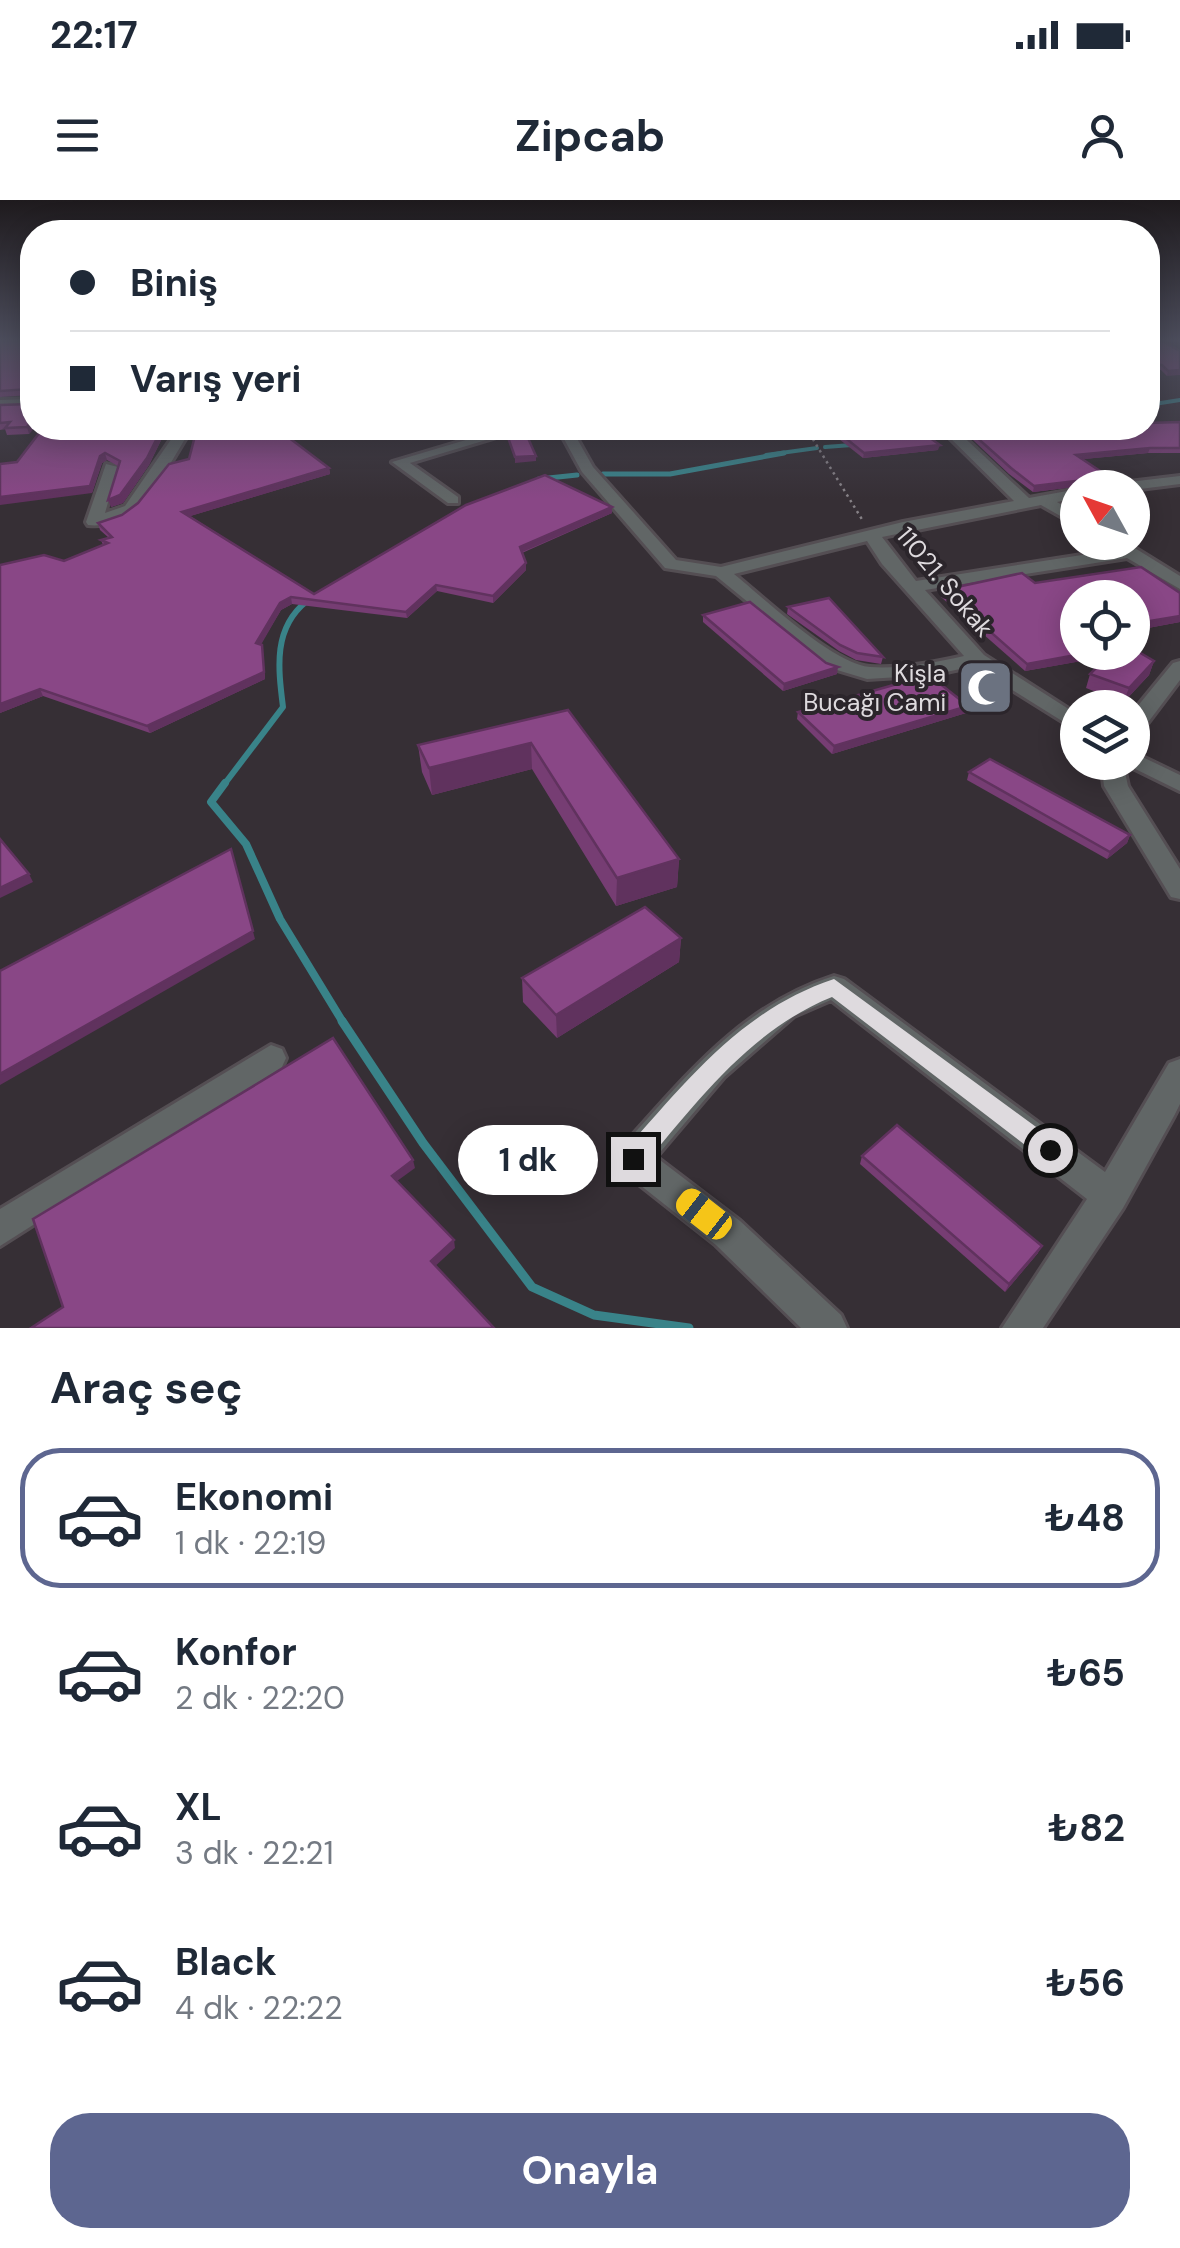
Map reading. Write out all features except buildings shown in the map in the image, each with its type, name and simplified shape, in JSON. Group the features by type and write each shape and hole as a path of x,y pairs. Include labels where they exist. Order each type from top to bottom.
{"street":[{"path":"112,468 94,522 130,509 176,440"},
{"path":"454,500 400,462 477,440"},
{"path":"571,440 587,469 671,564 722,572 796,552 874,538 903,527 1060,495"},
{"path":"959,440 1032,499 1060,512"},
{"path":"1150,484 1180,480"},
{"name":"11021. Sokak","path":"874,538 977,659 1060,713"},
{"path":"912,587 1084,560"},
{"path":"1141,560 1180,584"},
{"path":"722,572 834,663 867,673 932,669 977,659"},
{"path":"1150,706 1180,668"},
{"path":"1150,769 1180,784"},
{"path":"1115,780 1180,890"},
{"path":"828,1328 728,1233 633,1159 713,1068 784,1008 834,988 1111,1197"},
{"path":"0,1229 272,1058"},
{"path":"1020,1328 1111,1197 1158,1119 1180,1072"}],"path":[{"path":"812,440 874,538"}],"waterway":[{"path":"1160,403 1180,400"},
{"path":"825,447 852,445"},
{"path":"766,455 817,448"},
{"path":"603,474 670,474 784,453"},
{"path":"539,479 577,475"},
{"path":"223,786 283,707 280,649 288,623 307,601"},
{"path":"225,783 211,802 246,844 280,919 344,1024"},
{"path":"342,1021 423,1143 532,1287 594,1315 689,1328"}],"place":[{"name":"Kişla Bucağı Cami","path":"985,687"}],"route":[{"path":"633,1159 713,1068 784,1008 834,988 1050,1150"}]}
